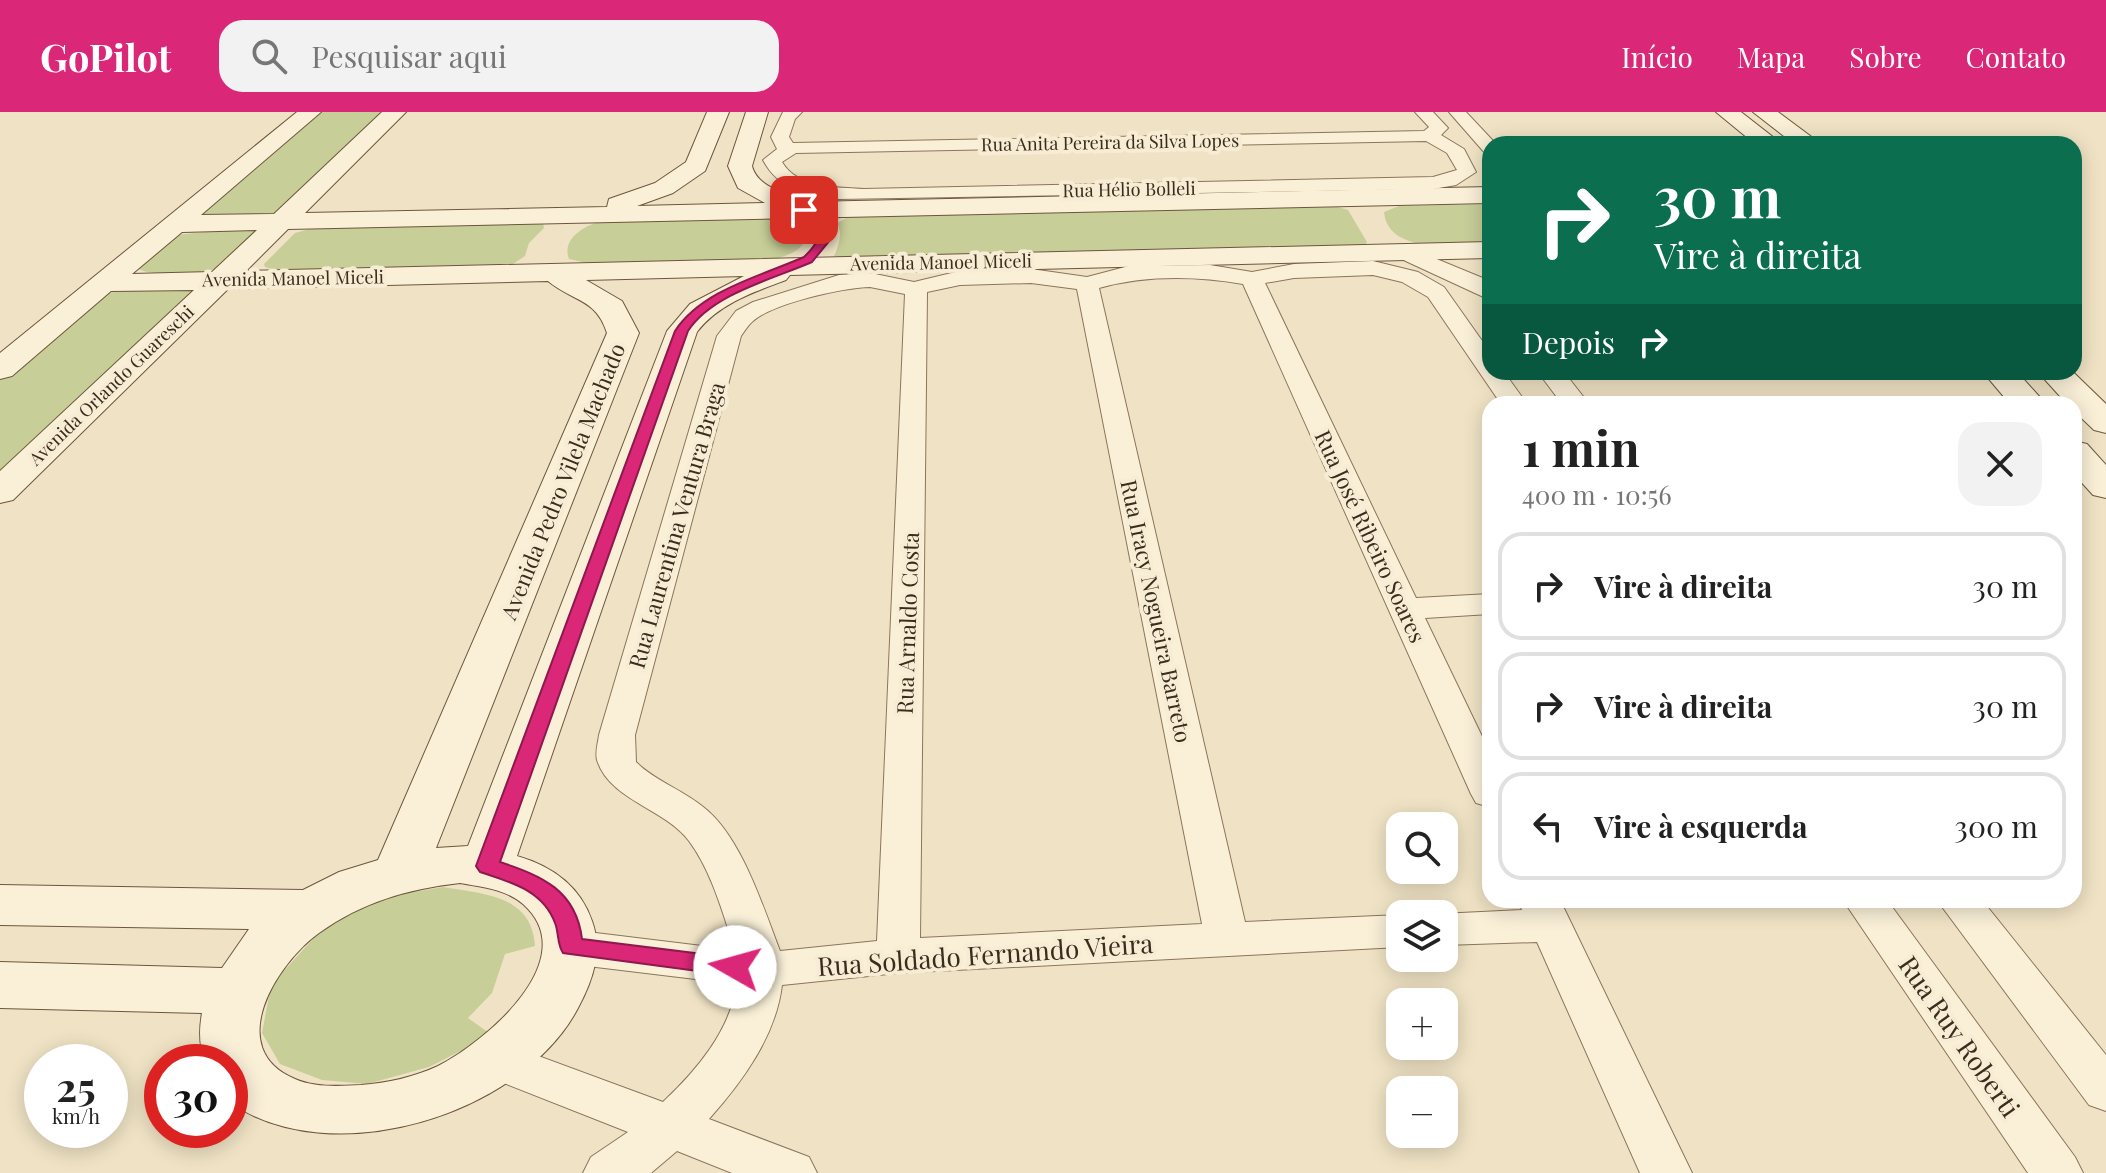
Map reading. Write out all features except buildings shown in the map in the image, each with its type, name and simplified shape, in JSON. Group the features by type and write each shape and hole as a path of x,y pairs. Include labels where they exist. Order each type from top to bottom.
{"street":[{"path":"0,369 310,112"},
{"name":"Avenida Orlando Guareschi","path":"0,492 395,112"},
{"path":"554,272 545,262 544,248 554,234 586,215 664,188 683,177 696,166 718,112"},
{"path":"757,112 740,166 747,184 765,194 1368,217 1480,186 1453,146 1428,136"},
{"path":"792,148 783,145 780,137 787,117 794,112"},
{"path":"1423,112 1439,128 1428,136"},
{"path":"1457,112 1482,139"},
{"path":"1727,112 1759,136"},
{"path":"1764,112 1798,136"},
{"name":"Rua Anita Pereira da Silva Lopes","path":"792,148 1428,136"},
{"path":"487,866 682,331 691,317 726,295 790,281 824,240 822,226 772,160 792,148"},
{"name":"Rua Hélio Bolleli","path":"797,196 823,190 863,195 1449,181 1480,186"},
{"path":"174,224 586,215 797,196"},
{"path":"1368,217 1407,264 1436,292 1482,358"},
{"name":"Avenida Manoel Miceli","path":"103,283 554,272 790,281 1407,264 1482,251"},
{"path":"916,289 933,282 960,278 1031,276 1087,284 1129,273 1210,272 1252,279 1294,271 1407,264 1482,282"},
{"name":"Avenida Pedro Vilela Machado","path":"400,872 623,333 619,315 606,301 563,280 554,272"},
{"name":"Rua José Ribeiro Soares","path":"1252,279 1482,777"},
{"name":"Rua Laurentina Ventura Braga","path":"762,970 728,869 695,821 631,779 616,761 617,735 729,336 744,316 790,281 870,280 916,289"},
{"name":"Rua Iracy Nogueira Barreto","path":"1087,284 1227,939"},
{"name":"Rua Arnaldo Costa","path":"898,956 916,289"},
{"path":"1557,380 1570,396"},
{"path":"2006,380 2022,396"},
{"path":"2062,380 2078,396"},
{"path":"2082,399 2106,423"},
{"path":"2082,461 2106,487"},
{"path":"1404,609 1482,604"},
{"path":"460,864 487,866 531,881 548,893 561,909 569,927 571,947 568,969 559,992 543,1016 498,1060 459,1083 405,1104 350,1112 308,1110 282,1103 260,1091 244,1075 233,1057 230,1036 231,1014 239,991 268,948 312,910 355,887 400,872 460,864"},
{"path":"0,905 312,910"},
{"name":"Rua Ruy Roberti","path":"1870,908 2057,1173"},
{"path":"1964,908 2106,1091"},
{"path":"1458,927 1545,912 1666,1173"},
{"name":"Rua Soldado Fernando Vieira","path":"571,947 762,970 898,956 1386,932"},
{"path":"609,1173 630,1161 701,1097 749,1028 762,970"},
{"path":"0,985 239,991"},
{"path":"498,1060 791,1173"}],"green space":[{"path":"322,112 383,112 271,216 198,217"},
{"path":"1482,204 1482,245 1427,245 1398,236 1388,226 1384,212 1399,206"},
{"path":"1338,207 1348,210 1367,242 1364,247 841,259 834,256 840,235 837,223 850,216"},
{"path":"792,217 809,228 808,234 800,248 779,258 587,263 569,259 567,252 576,234 602,221"},
{"path":"543,223 544,228 529,243 525,256 513,264 275,270 264,264 295,233 317,227"},
{"path":"248,228 257,232 235,257 220,267 195,273 166,274 136,267 174,235"},
{"path":"131,289 192,289 195,294 0,480 0,378 98,295"},
{"path":"443,887 503,900 525,916 532,929 535,946 505,954 492,993 468,1018 492,1035 429,1067 367,1084 322,1080 280,1064 262,1033 271,985 321,930 385,897"}],"route":[{"path":"735,967 571,947 569,927 561,909 548,893 531,881 487,866 682,331 691,317 726,295 808,259 817,251 824,240 822,226 804,210"}]}
